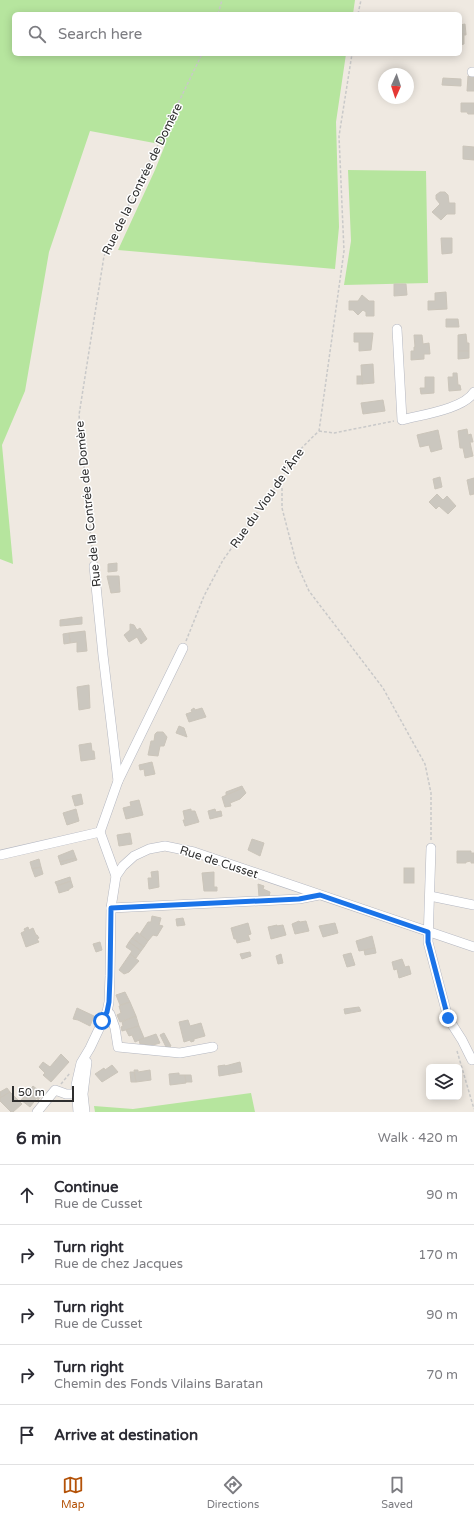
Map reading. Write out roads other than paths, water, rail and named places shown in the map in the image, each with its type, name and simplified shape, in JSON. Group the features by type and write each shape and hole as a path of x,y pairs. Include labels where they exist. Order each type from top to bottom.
{"street":[{"path":"397,330 402,420 447,408 465,401 472,396 474,392"},
{"name":"Rue de la Contrée de Domère","path":"94,566 118,781 100,832"},
{"path":"118,781 183,648"},
{"path":"0,855 100,832 116,876"},
{"name":"Rue de Cusset","path":"80,1110 80,1094 90,1048 107,1012 110,976 111,908 116,876 123,866 134,856 149,849 165,846 194,852 474,947"},
{"path":"431,848 428,942 448,1018 462,1040 472,1060"},
{"path":"111,908 299,899 320,895"},
{"path":"430,896 474,905"},
{"path":"107,1012 110,1014 116,1028 118,1047 180,1053 213,1048"},
{"path":"37,1112 55,1090 66,1094 80,1094"}]}
